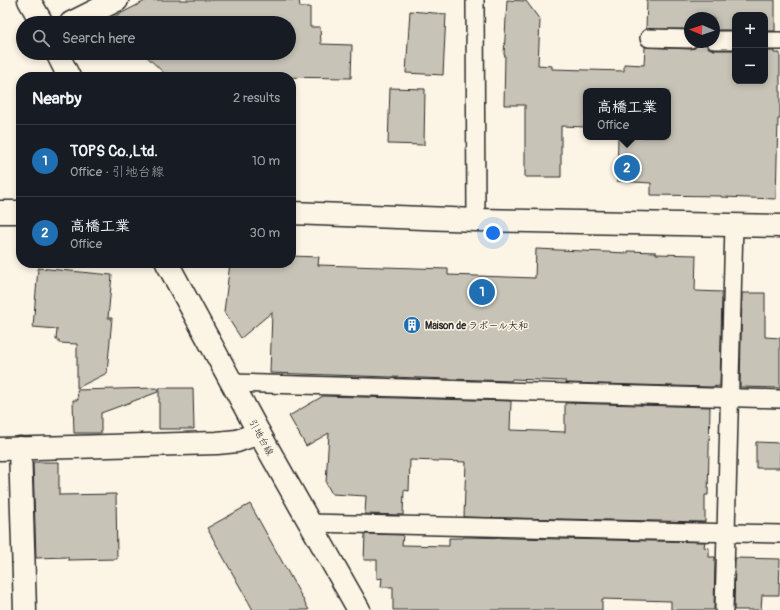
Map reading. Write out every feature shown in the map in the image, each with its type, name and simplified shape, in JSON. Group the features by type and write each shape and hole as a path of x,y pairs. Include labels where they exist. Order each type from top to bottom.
{"street":[{"path":"29,0 38,16"},
{"path":"85,16 117,0"},
{"path":"60,60 66,72"},
{"path":"0,212 16,212"},
{"path":"296,213 476,220 780,226"},
{"name":"引地台線","path":"170,268 259,433 359,610"},
{"path":"25,610 10,449 217,443 237,441 259,433"}],"lane":[{"path":"475,0 476,220"},
{"path":"649,38 684,39"},
{"path":"720,40 732,40"},
{"path":"768,41 780,41"},
{"path":"724,610 734,225"},
{"path":"232,383 780,399"},
{"path":"310,523 780,534"}],"building":[{"path":"147,0 299,0 300,7 310,7 310,27 320,27 321,44 352,45 351,78 296,77 296,72 163,72 150,60 296,60 296,16 116,16"},
{"path":"507,0 526,1 540,20 538,65 552,66 552,69 624,71 624,64 644,65 645,47 690,49 709,48 714,50 732,50 732,84 768,84 768,51 780,53 780,119 778,119 776,199 721,196 651,195 651,183 617,181 618,140 671,140 671,88 583,88 583,127 561,126 561,177 525,177 525,105 504,105"},
{"path":"647,0 775,0 775,31 768,31 768,12 732,12 732,30 720,30 720,12 684,12 684,29 646,29"},
{"path":"410,11 446,14 443,75 406,73"},
{"path":"390,88 425,89 424,145 388,144"},
{"path":"536,249 628,253 628,251 656,252 656,254 696,255 695,291 722,292 720,386 566,383 566,381 512,379 511,381 270,373 272,312 241,338 224,312 229,268 296,268 296,256 319,257 318,265 448,269 448,275 535,278"},
{"path":"38,268 112,275 108,318 112,318 107,373 77,388 77,344 59,343 59,340 56,340 57,329 33,327"},
{"path":"742,293 765,293 765,337 780,338 780,388 740,387"},
{"path":"157,388 158,392 101,413 101,433 74,433 73,400 78,400 77,390"},
{"path":"159,388 193,388 194,429 159,429"},
{"path":"323,396 511,401 510,430 565,432 565,403 710,407 708,495 705,495 705,522 464,517 466,462 410,460 409,491 404,490 403,515 365,514 366,496 332,494 326,483 329,433 306,446 289,416"},
{"path":"756,442 780,443 780,468 756,468"},
{"path":"33,462 59,462 59,495 116,494 117,559 68,560 68,557 36,558"},
{"path":"250,504 309,610 253,610 207,528"},
{"path":"365,534 403,535 402,545 449,546 449,538 464,537 705,542 704,547 709,548 709,557 715,557 714,610 671,610 671,601 602,599 602,610 393,610 393,587 381,587 382,578 377,579 377,560 364,560"},
{"path":"735,558 780,559 779,595 762,595 761,610 734,610"}],"place":[{"name":"高橋工業","path":"627,168"},
{"name":"TOPS Co.,Ltd.","path":"482,292"},
{"name":"Maison de ラポール大和","path":"412,325"}]}
